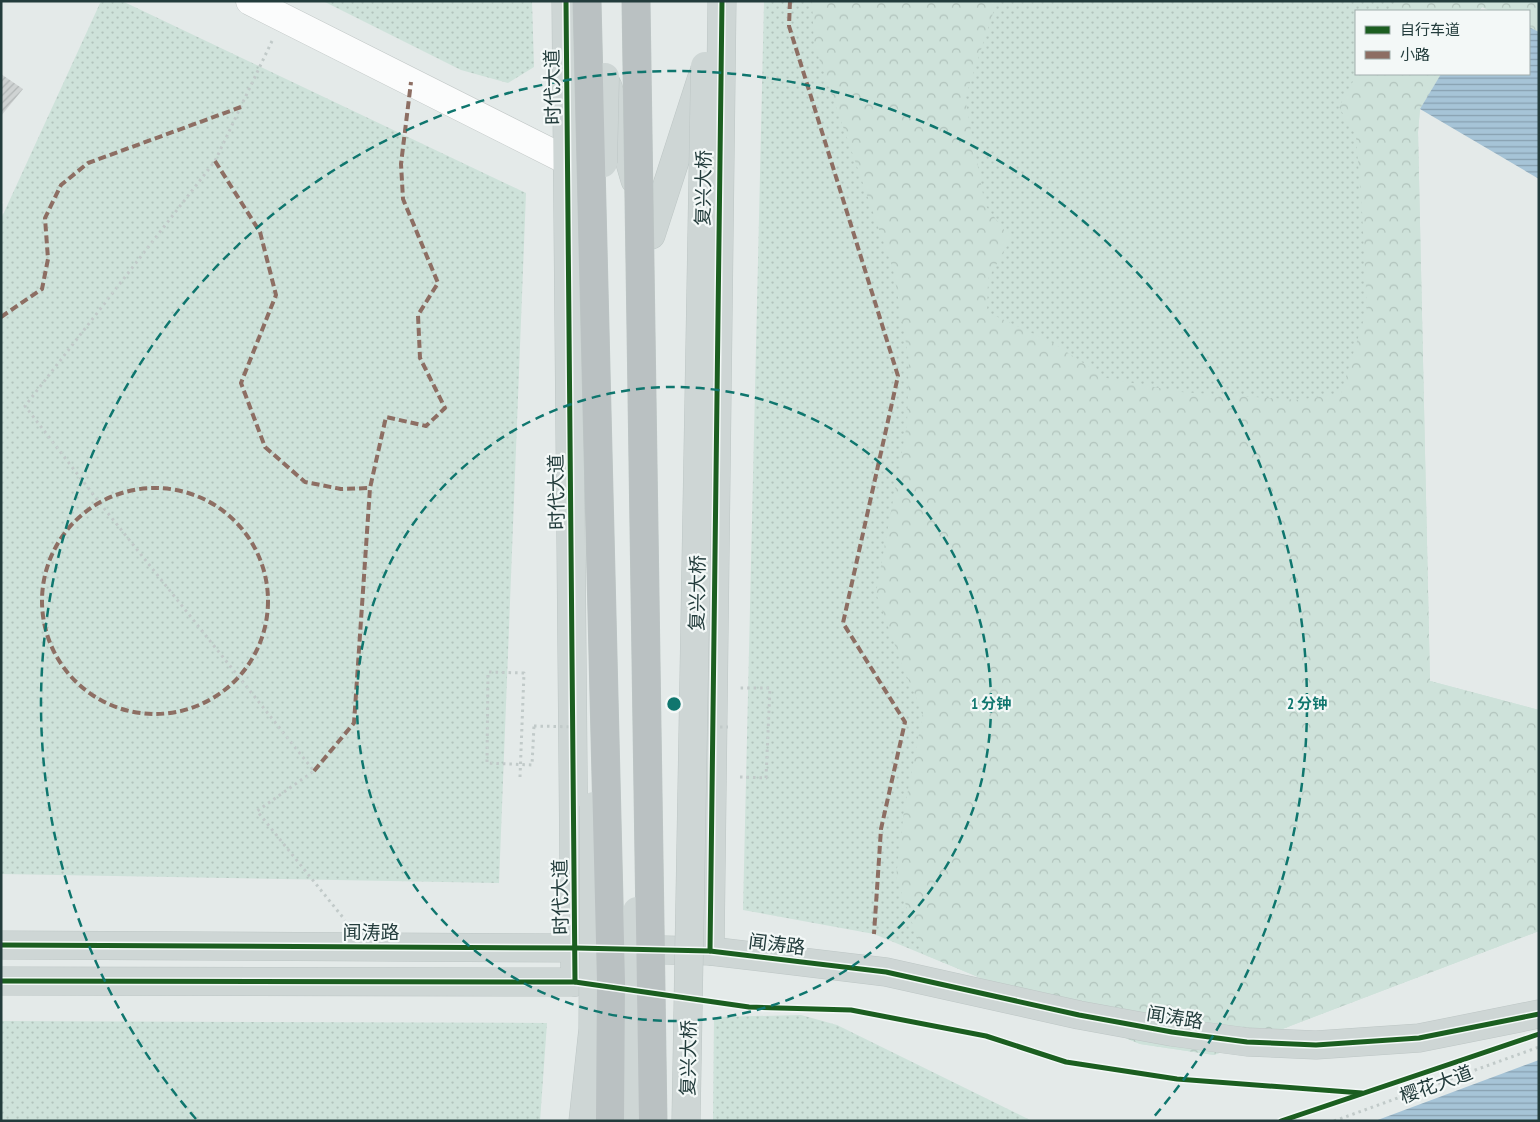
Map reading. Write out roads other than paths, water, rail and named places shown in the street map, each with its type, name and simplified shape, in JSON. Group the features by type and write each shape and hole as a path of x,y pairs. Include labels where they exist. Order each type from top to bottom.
{"highway":[{"path":"587,1 611,982 610,1121"},
{"name":"复兴大桥","path":"636,1 653,1121"}],"main road":[{"name":"时代大道","path":"566,1 576,982"},
{"path":"583,1 651,235"},
{"path":"633,1121 651,235 705,66 715,1"},
{"path":"710,951 722,1"},
{"name":"复兴大桥","path":"686,1121 705,66"},
{"path":"583,1121 593,1029 594,728 605,77"},
{"name":"闻涛路","path":"1,945 576,948 710,951 886,972 1079,1015 1172,1032 1247,1042 1316,1045 1419,1038 1539,1014"},
{"name":"闻涛路","path":"1,981 576,982 710,951"}],"street":[{"path":"250,1 568,161"}],"water":[{"path":"1530,28 1539,32 1539,179 1420,109 1440,75 1530,75"},
{"path":"1539,1060 1539,1121 1375,1121"}]}
